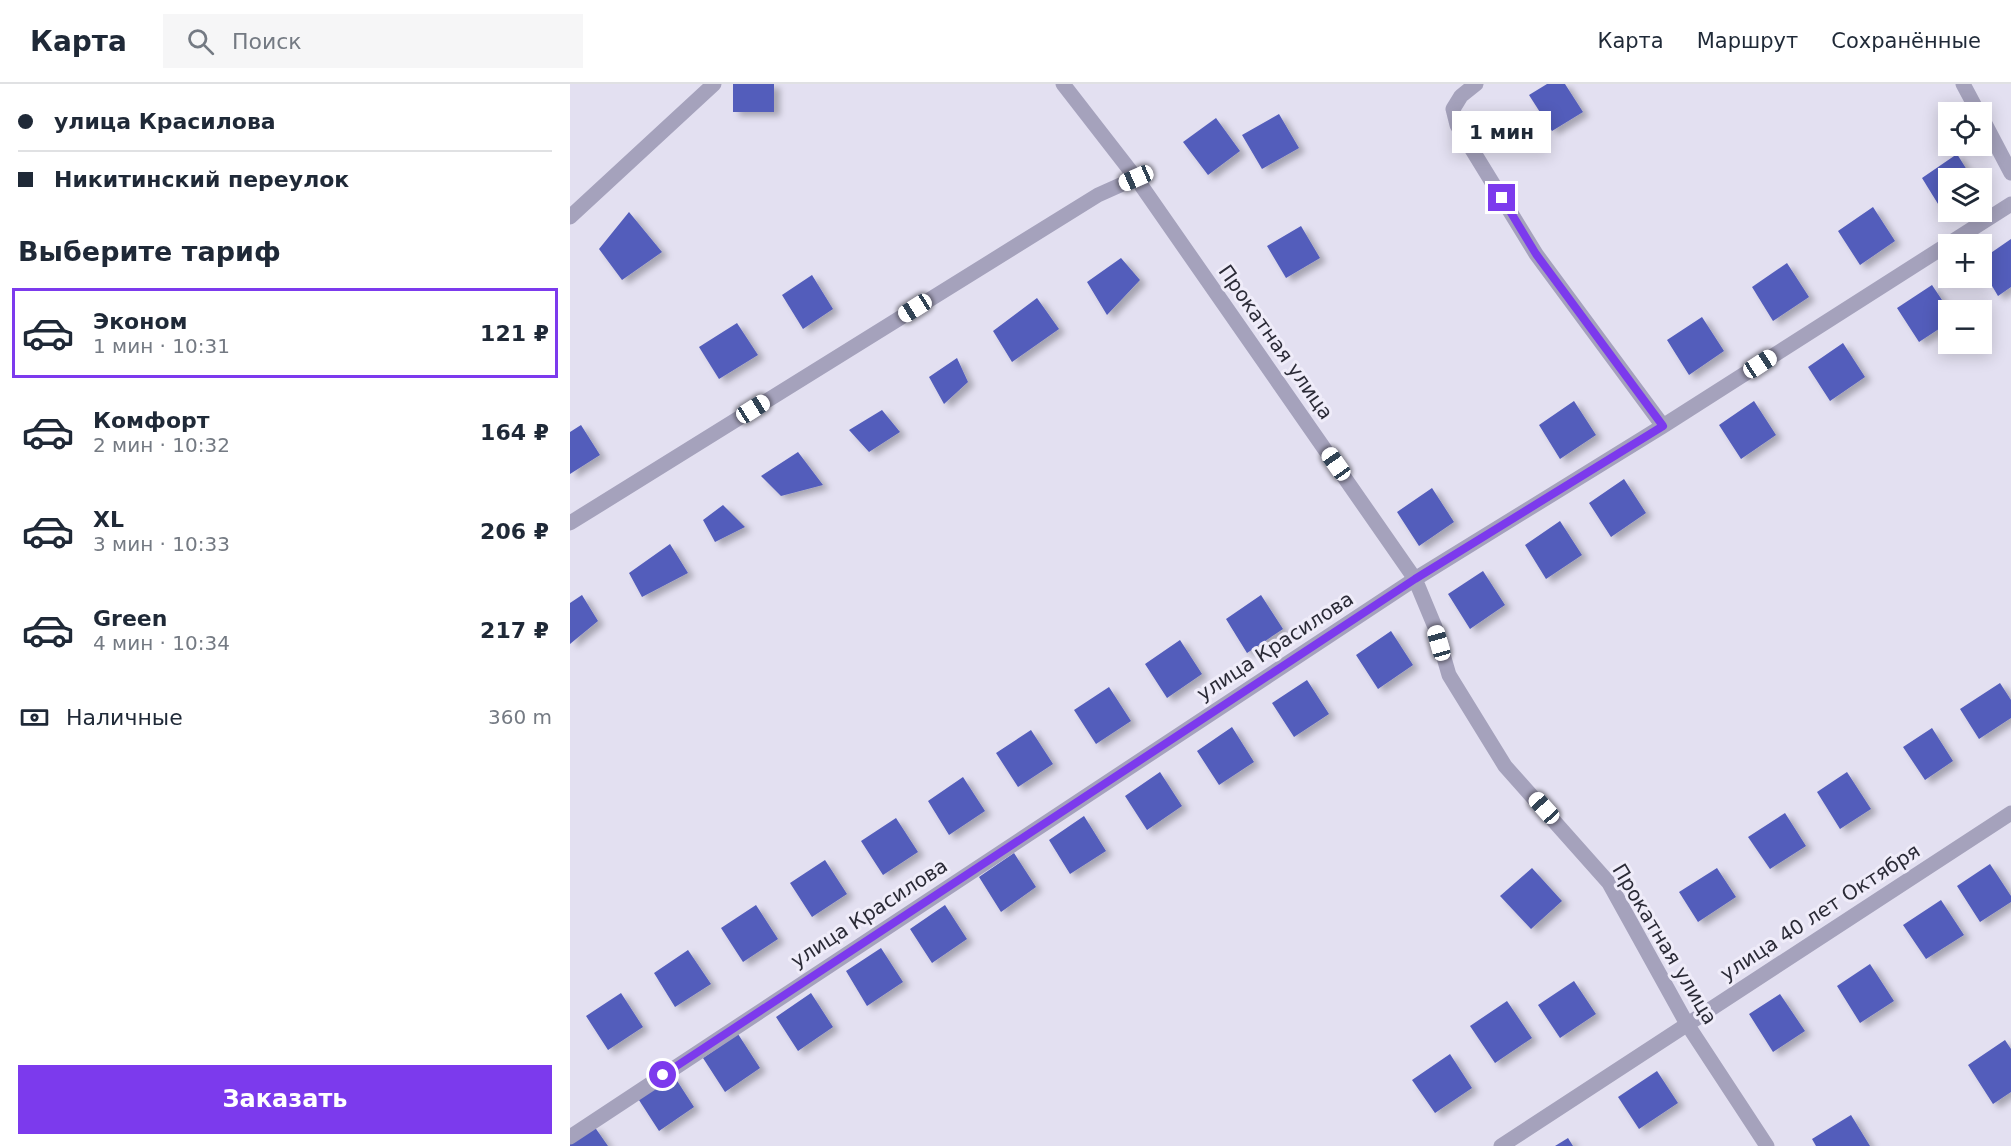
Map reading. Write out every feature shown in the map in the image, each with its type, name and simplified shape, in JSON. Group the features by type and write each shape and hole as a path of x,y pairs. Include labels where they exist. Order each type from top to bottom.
{"street":[{"path":"570,217 714,84"},
{"name":"Прокатная улица","path":"1063,84 1136,178 1415,579 1435,627 1449,675 1505,766 1609,882 1687,1023 1767,1146"},
{"path":"1476,84 1461,96 1453,109 1457,125 1536,254 1663,426"},
{"path":"1963,84 1973,102"},
{"path":"1992,137 2011,173"},
{"path":"570,523 1098,195 1136,178"},
{"name":"улица Красилова","path":"570,1137 1415,579 1663,426 2011,204"},
{"name":"улица 40 лет Октября","path":"1502,1146 2011,813"}],"building":[{"path":"733,84 774,84 774,112 733,112"},
{"path":"1547,84 1565,84 1583,112 1552,131 1529,95"},
{"path":"1279,114 1299,148 1262,169 1242,135"},
{"path":"1216,118 1240,151 1208,175 1183,142"},
{"path":"1954,156 1958,156 1966,168 1938,168 1938,204 1922,178"},
{"path":"1873,207 1895,241 1860,265 1838,231"},
{"path":"629,212 662,252 622,280 599,249"},
{"path":"1301,226 1320,258 1286,278 1267,246"},
{"path":"2011,239 2011,287 1998,296 1992,286 1992,252"},
{"path":"1121,258 1140,280 1107,315 1087,282"},
{"path":"1787,263 1809,297 1773,321 1752,287"},
{"path":"812,275 833,309 803,329 782,295"},
{"path":"1932,285 1942,300 1938,300 1938,330 1919,342 1897,308"},
{"path":"1037,298 1059,329 1012,362 993,331"},
{"path":"1702,317 1724,351 1689,375 1667,340"},
{"path":"737,323 758,355 719,379 699,347"},
{"path":"1843,343 1865,377 1830,401 1808,367"},
{"path":"957,358 968,382 944,404 929,377"},
{"path":"1574,401 1596,435 1560,459 1539,425"},
{"path":"1754,401 1776,435 1741,459 1719,425"},
{"path":"882,410 900,432 869,452 849,430"},
{"path":"581,425 600,455 570,474 570,432"},
{"path":"798,452 823,485 781,496 761,476"},
{"path":"1624,479 1646,513 1611,537 1589,503"},
{"path":"1432,488 1454,522 1419,546 1397,512"},
{"path":"723,505 745,527 715,542 703,520"},
{"path":"1560,521 1582,555 1546,579 1525,545"},
{"path":"670,544 688,573 642,597 629,573"},
{"path":"1483,571 1505,605 1470,629 1448,594"},
{"path":"582,595 598,621 570,644 570,603"},
{"path":"1261,595 1283,629 1247,653 1226,619"},
{"path":"1391,631 1413,665 1378,689 1356,655"},
{"path":"1180,640 1202,674 1167,698 1145,664"},
{"path":"1307,680 1329,714 1294,737 1272,703"},
{"path":"2000,683 2011,700 2011,718 1979,739 1960,709"},
{"path":"1109,687 1131,721 1096,744 1074,710"},
{"path":"1232,727 1254,762 1219,785 1197,751"},
{"path":"1932,728 1953,761 1925,780 1903,747"},
{"path":"1031,730 1053,764 1018,787 996,753"},
{"path":"1160,772 1182,806 1147,830 1125,796"},
{"path":"1847,772 1871,809 1840,829 1817,792"},
{"path":"963,777 985,811 949,835 928,801"},
{"path":"1785,813 1806,846 1770,869 1748,837"},
{"path":"1084,816 1106,851 1070,874 1049,840"},
{"path":"896,818 918,852 883,875 861,841"},
{"path":"1014,853 1036,887 1001,912 979,877"},
{"path":"825,860 847,894 812,917 790,883"},
{"path":"1990,864 2011,896 2011,902 1980,922 1957,886"},
{"path":"1532,868 1562,901 1531,929 1500,896"},
{"path":"1717,868 1736,897 1698,922 1679,892"},
{"path":"1941,900 1964,935 1926,959 1903,925"},
{"path":"756,905 778,939 743,962 721,928"},
{"path":"945,905 967,939 932,963 910,929"},
{"path":"881,948 903,982 867,1006 846,971"},
{"path":"688,950 711,984 675,1007 654,973"},
{"path":"1870,964 1894,1001 1860,1023 1837,986"},
{"path":"1574,981 1596,1014 1560,1038 1538,1005"},
{"path":"621,993 643,1027 608,1050 586,1016"},
{"path":"811,993 833,1027 798,1051 776,1017"},
{"path":"1780,994 1805,1031 1773,1052 1749,1014"},
{"path":"1507,1001 1532,1038 1495,1063 1470,1026"},
{"path":"738,1034 760,1068 725,1092 703,1058"},
{"path":"2005,1040 2011,1049 2011,1092 1993,1104 1968,1065"},
{"path":"1450,1054 1472,1088 1435,1113 1412,1080"},
{"path":"1657,1071 1678,1103 1639,1129 1618,1097"},
{"path":"672,1073 694,1107 659,1131 637,1097"},
{"path":"1851,1115 1870,1146 1816,1146 1812,1139"},
{"path":"594,1126 608,1146 570,1146 570,1143"},
{"path":"1568,1138 1573,1146 1555,1146"}],"route":[{"path":"663,1075 1415,579 1663,426 1536,254 1502,198"}]}
